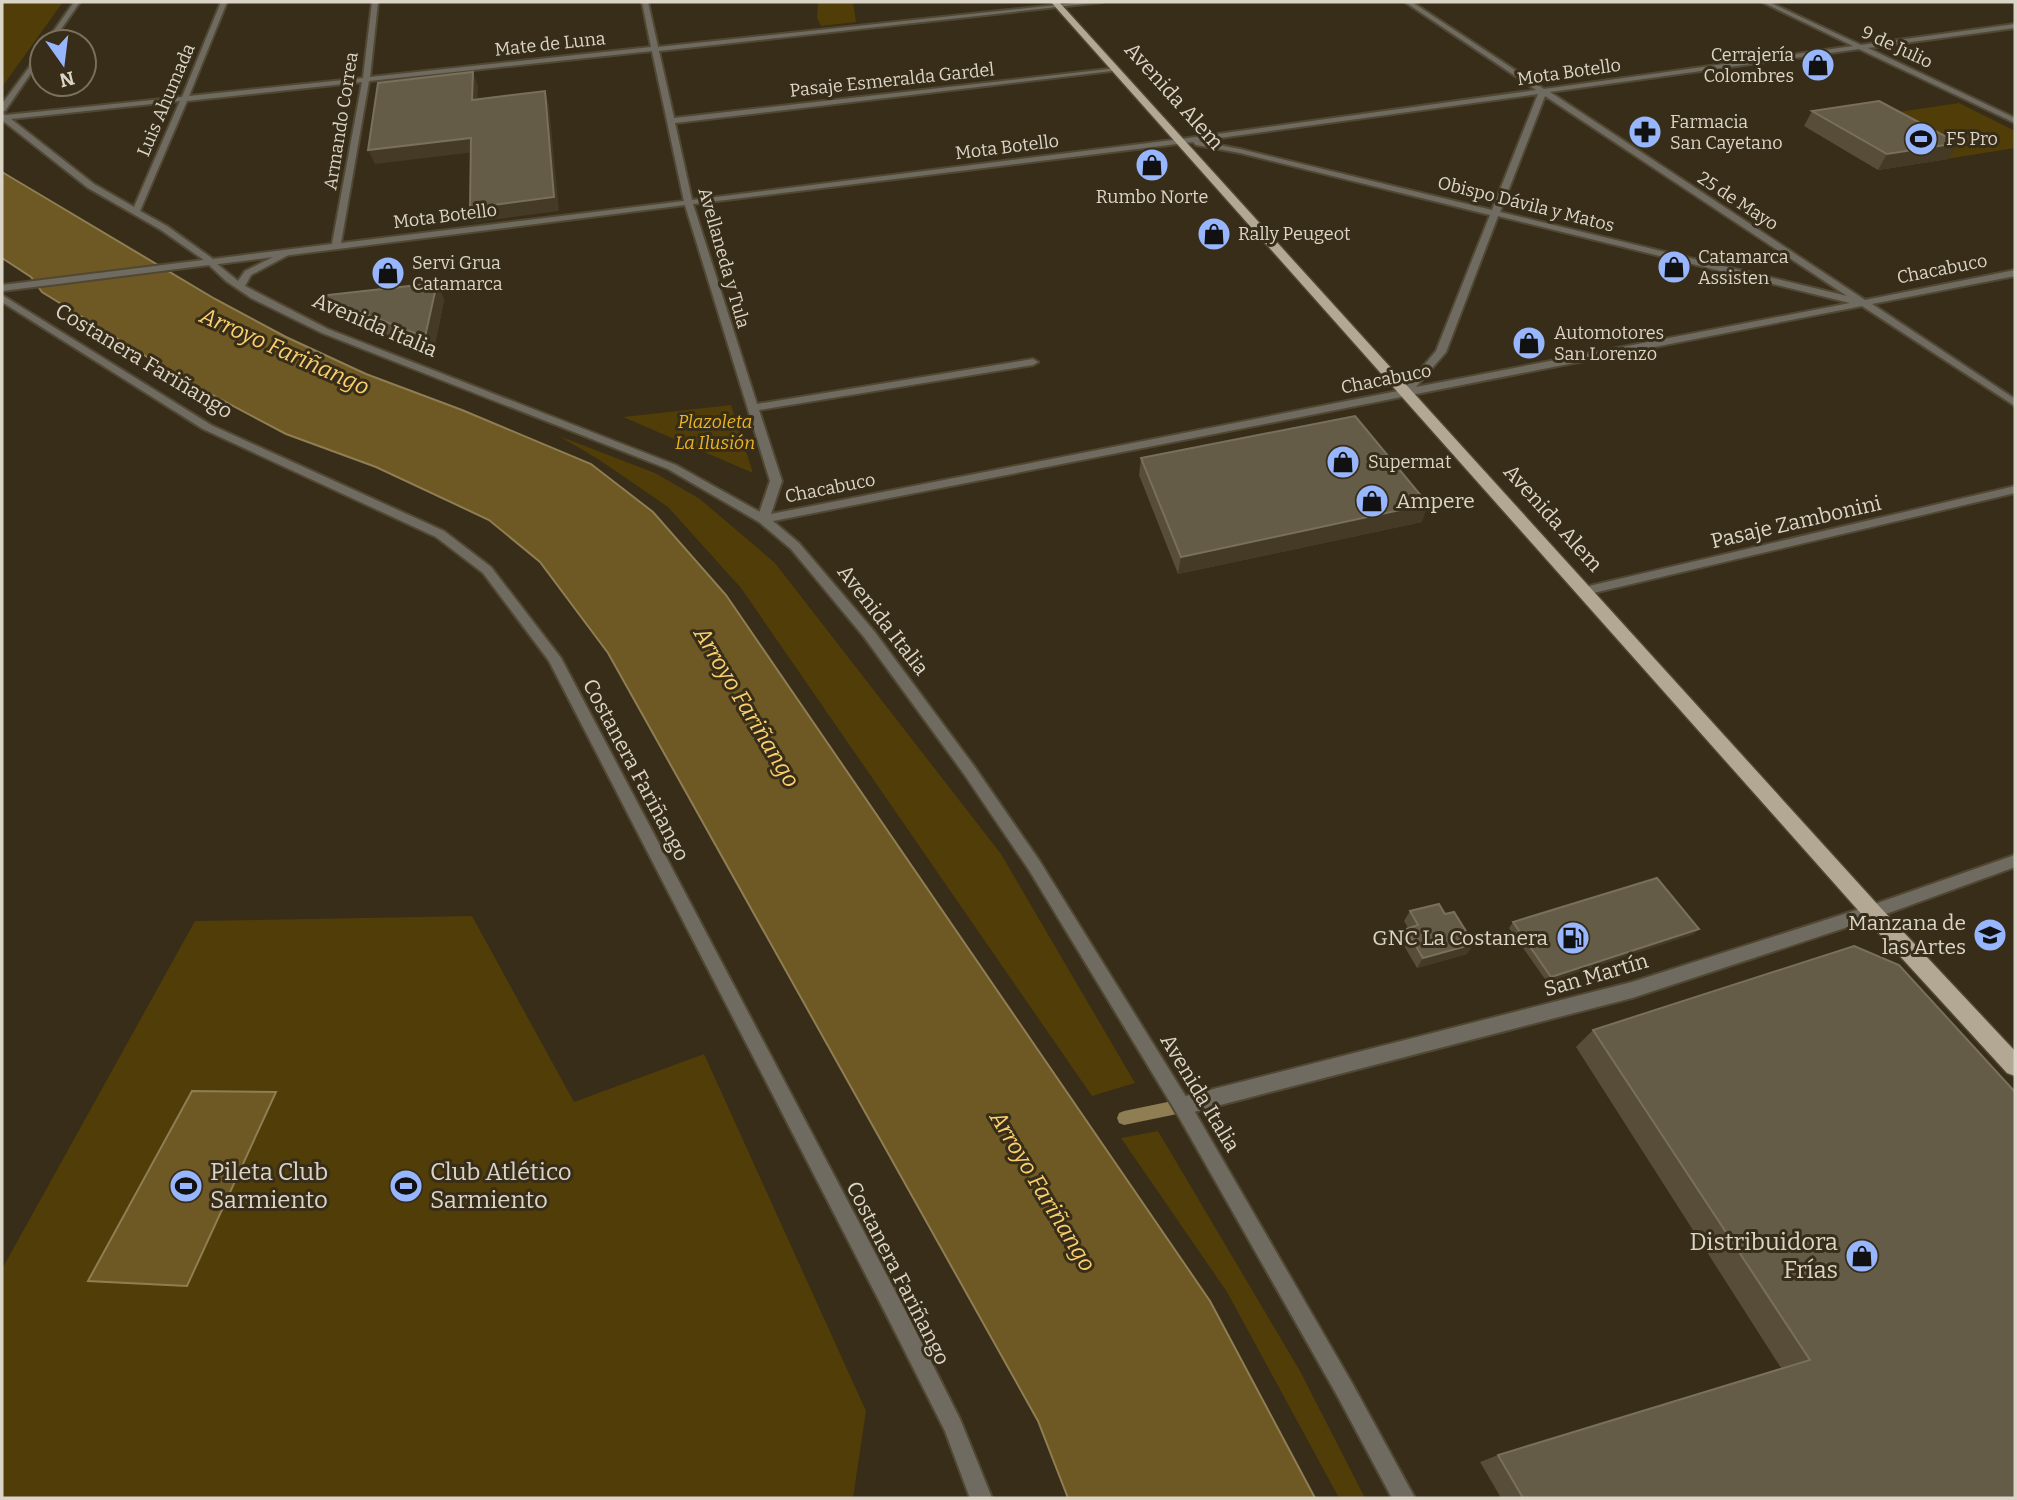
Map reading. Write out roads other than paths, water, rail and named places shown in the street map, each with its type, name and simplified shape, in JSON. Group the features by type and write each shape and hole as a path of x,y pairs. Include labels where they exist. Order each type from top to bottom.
{"main road":[{"name":"Avenida Alem","path":"1057,4 1872,912 2015,1066"}],"street":[{"path":"59,28 77,2"},
{"name":"Luis Ahumada","path":"135,211 224,2"},
{"name":"Armando Correa","path":"336,246 366,79 375,2"},
{"name":"Avellaneda y Tula","path":"645,2 688,202 776,481 764,519"},
{"name":"Mate de Luna","path":"2,115 655,49 1057,4 1100,2"},
{"name":"25 de Mayo","path":"1408,2 2015,403"},
{"name":"9 de Julio","path":"1765,2 2015,121"},
{"name":"Mota Botello","path":"2,288 1181,141 2015,26"},
{"name":"Pasaje Esmeralda Gardel","path":"671,121 1117,71"},
{"path":"2,115 28,74"},
{"path":"1407,392 1441,352 1543,91"},
{"name":"Avenida Italia","path":"2,115 91,186 135,211 211,262 240,286 325,331 672,467 764,519 795,547 869,634 970,770 1034,865 1182,1106 1404,1498"},
{"name":"Obispo Dávila y Matos","path":"1181,141 1240,151 1863,303"},
{"path":"240,286 248,274 270,260 290,252"},
{"name":"Chacabuco","path":"764,519 2015,273"},
{"name":"Costanera Fariñango","path":"2,298 207,427 440,534 487,570 554,658 896,1313 953,1426 981,1498"},
{"path":"752,408 1033,362"},
{"name":"Pasaje Zambonini","path":"1585,591 2015,489"},
{"name":"San Martín","path":"1182,1106 1632,990 1872,912 2015,861"}],"water":[{"name":"Arroyo Fariñango","path":"2,172 215,299 286,337 366,374 462,410 591,464 653,512 726,595 1210,1301 1315,1498 1068,1498 1038,1421 608,653 540,562 489,520 376,467 286,434 186,381 42,292 31,277 2,258"},
{"name":"Pileta Club Sarmiento","path":"192,1091 276,1092 187,1286 88,1281"}],"waterway":[{"path":"1124,1118 1182,1106"}],"place":[{"name":"Cerrajería Colombres","path":"1818,65"},
{"name":"Farmacia San Cayetano","path":"1645,132"},
{"name":"F5 Pro","path":"1921,139"},
{"name":"Rumbo Norte","path":"1152,165"},
{"name":"Rally Peugeot","path":"1214,234"},
{"name":"Catamarca Assisten","path":"1674,267"},
{"name":"Servi Grua Catamarca","path":"388,273"},
{"name":"Automotores San Lorenzo","path":"1529,343"},
{"name":"Supermat","path":"1343,462"},
{"name":"Ampere","path":"1372,501"},
{"name":"Manzana de las Artes","path":"1990,935"},
{"name":"GNC La Costanera","path":"1573,938"},
{"name":"Pileta Club Sarmiento","path":"186,1186"},
{"name":"Club Atlético Sarmiento","path":"406,1186"},
{"name":"Distribuidora Frías","path":"1862,1256"}],"park label":[{"name":"Plazoleta La Ilusión","path":"715,432"}]}
